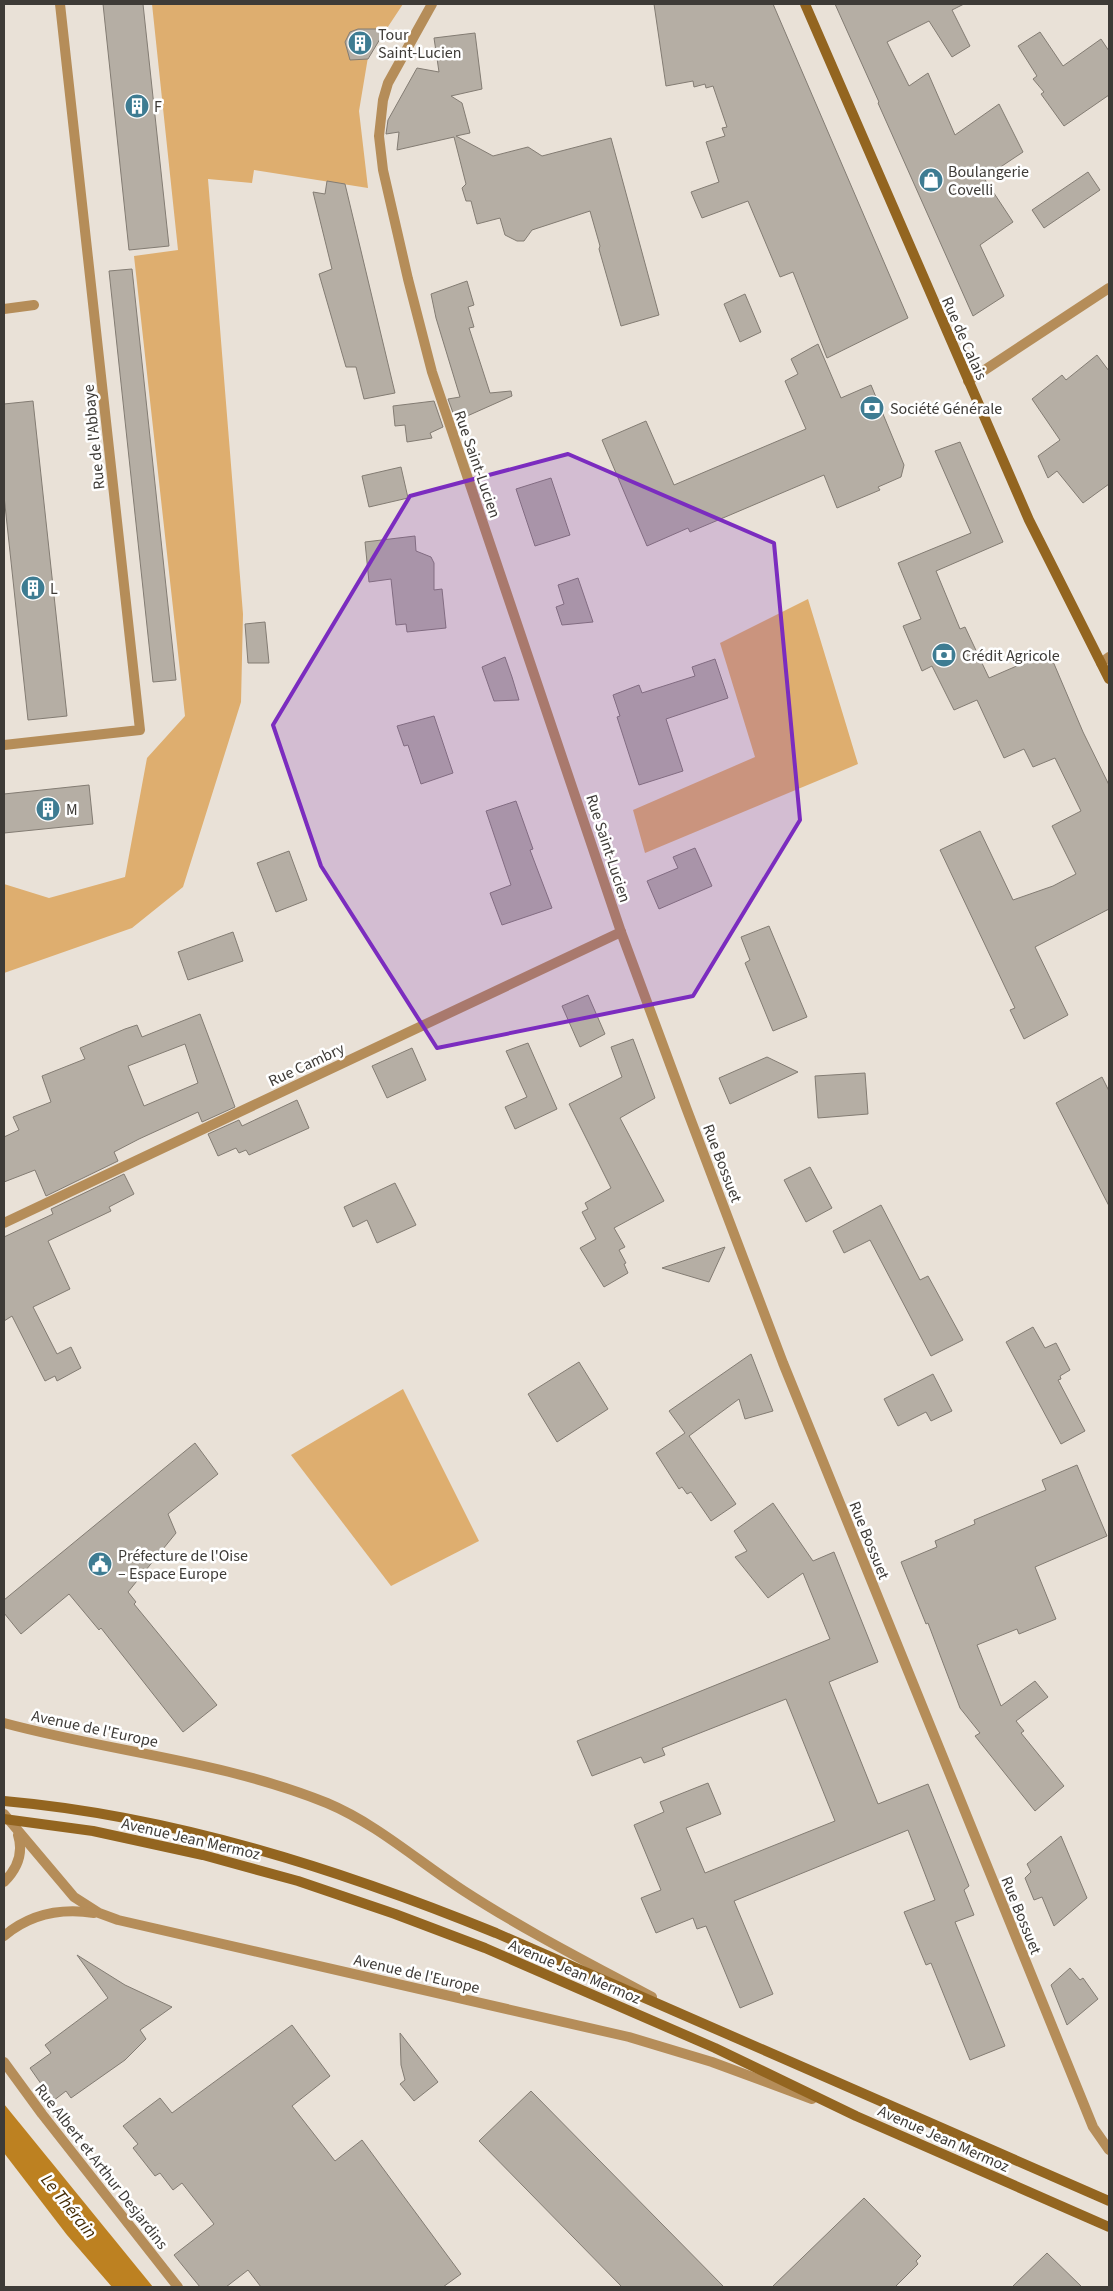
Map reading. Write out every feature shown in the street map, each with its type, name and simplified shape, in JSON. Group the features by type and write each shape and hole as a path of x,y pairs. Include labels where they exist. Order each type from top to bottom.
{"main road":[{"name":"Rue de Calais","path":"804,4 1029,520 1105,660 1109,679"},
{"name":"Avenue Jean Mermoz","path":"4,1801 86,1812 171,1829 319,1868 457,1918 686,2015 1109,2201"},
{"name":"Avenue Jean Mermoz","path":"4,1819 93,1831 203,1855 270,1873 356,1900 462,1939 715,2048 856,2116 1109,2226"}],"street":[{"name":"Rue de l'Abbaye","path":"4,745 140,730 60,4"},
{"name":"Rue Saint-Lucien","path":"432,4 394,68 383,100 379,136 383,170 432,372 621,932"},
{"path":"968,381 1109,288"},
{"path":"4,309 34,306"},
{"name":"Rue Cambry","path":"4,1223 621,932"},
{"name":"Rue Bossuet","path":"621,932 802,1409 1093,2127 1109,2150"},
{"name":"Avenue de l'Europe","path":"5,1724 214,1768 285,1788 329,1804 361,1821 513,1922 686,2015"},
{"name":"Avenue de l'Europe","path":"4,1814 64,1888 84,1905 99,1914 132,1924 629,2037 746,2074 856,2116"},
{"path":"4,1882 16,1867 19,1859 20,1841 17,1832"},
{"path":"4,1936 27,1921 45,1914 69,1911 99,1914"},
{"name":"Rue Albert et Arthur Desjardins","path":"4,2062 42,2114 178,2287"}],"highlighted area":[{"path":"568,454 774,543 800,820 693,996 437,1048 321,866 273,725 410,496"}],"shaded area":[{"path":"152,4 403,4 368,57 359,111 368,188 254,170 252,183 208,179 243,614 241,702 183,887 132,928 4,973 4,884 49,898 125,877 147,758 185,716 134,256 178,250"},
{"path":"808,599 858,764 645,853 633,810 755,757 720,643"},
{"path":"403,1389 479,1541 391,1586 291,1455"}],"water":[{"name":"Le Thérain","path":"4,2104 153,2287 112,2287 67,2235 4,2153"}],"building":[{"name":"F","path":"103,4 143,4 169,246 129,250"},
{"path":"654,4 773,4 908,318 827,358 793,272 780,277 748,201 702,218 691,192 719,182 706,142 725,136 722,128 727,127 713,86 706,88 705,84 694,87 693,81 666,86"},
{"path":"835,4 964,4 952,10 970,46 952,57 929,21 887,42 909,86 928,73 955,135 999,104 1023,152 984,178 1013,222 980,245 1004,296 973,316 878,103"},
{"name":"Tour Saint-Lucien","path":"358,29 386,29 368,59 350,60 345,42 350,32"},
{"path":"1040,32 1063,66 1101,39 1109,51 1109,95 1064,126 1041,94 1044,92 1033,79 1037,76 1018,46"},
{"path":"475,33 482,89 451,96 462,103 470,133 456,136 493,156 528,147 542,156 611,138 659,315 621,326 590,211 532,230 524,241 517,241 505,235 500,218 477,224 471,201 466,201 462,188 466,184 454,137 397,150 399,132 386,134 388,120 417,68 439,72 434,38"},
{"path":"1088,172 1100,190 1044,228 1032,210"},
{"path":"327,181 345,184 395,393 364,399 356,367 346,367 319,274 332,269 313,192 325,194"},
{"path":"132,269 176,680 153,682 109,271"},
{"path":"467,281 474,305 468,307 474,327 469,328 490,393 511,391 512,396 456,421 448,399 460,397 436,318 431,294"},
{"path":"745,294 761,332 740,342 724,304"},
{"path":"818,344 841,398 871,385 904,465 901,477 878,487 880,490 837,508 824,475 690,532 688,528 647,546 602,440 646,421 674,485 806,429 785,381 798,374 791,359"},
{"path":"1097,355 1109,371 1109,484 1083,503 1057,471 1048,478 1038,456 1060,440 1032,399 1062,375 1066,380"},
{"name":"L","path":"33,401 67,716 28,720 4,496 4,404"},
{"path":"434,401 443,427 430,433 432,438 407,442 405,425 395,426 393,406"},
{"path":"960,442 1003,542 936,571 960,629 965,627 989,678 1049,652 1083,732 1109,785 1109,909 1035,947 1068,1015 1024,1039 1010,1010 1015,1008 940,850 980,831 1013,900 1053,886 1076,874 1052,826 1081,811 1055,758 1033,767 1024,749 1004,758 977,700 954,710 932,666 922,671 903,626 921,619 898,563 971,533 935,451"},
{"path":"401,467 408,498 369,507 362,476"},
{"path":"551,478 570,535 535,546 516,489"},
{"path":"415,536 416,551 431,557 434,563 434,590 442,589 446,628 407,632 406,624 396,625 391,579 369,582 365,542"},
{"path":"578,578 593,622 562,625 556,607 564,604 558,585"},
{"path":"265,622 269,663 248,663 245,624"},
{"path":"505,657 519,700 494,701 482,667"},
{"path":"715,659 728,698 666,719 683,771 639,785 617,717 620,716 613,695 639,685 642,693 695,676 692,667"},
{"path":"434,716 453,773 421,784 408,745 404,746 397,726"},
{"name":"M","path":"89,785 93,824 4,833 4,794"},
{"path":"516,801 533,849 530,850 552,908 502,925 490,893 511,885 486,811"},
{"path":"695,848 712,886 659,909 647,881 678,868 673,857"},
{"path":"289,851 307,900 276,912 257,863"},
{"path":"769,926 807,1017 773,1031 745,963 750,960 741,937"},
{"path":"233,932 243,961 188,980 178,952"},
{"path":"588,995 605,1034 580,1047 562,1006"},
{"path":"200,1014 235,1107 202,1122 198,1112 139,1139 114,1152 118,1161 46,1196 35,1170 4,1182 4,1137 19,1130 13,1117 51,1102 42,1076 85,1059 80,1048 125,1029 137,1025 142,1037","holes":["185,1044 198,1083 144,1106 128,1066"]},
{"path":"633,1039 655,1098 620,1118 664,1201 614,1228 625,1247 619,1250 626,1263 624,1264 628,1273 604,1287 580,1248 596,1239 582,1212 588,1209 585,1203 611,1188 569,1104 622,1077 611,1047"},
{"path":"528,1043 557,1109 515,1129 505,1107 527,1097 506,1051"},
{"path":"412,1048 426,1080 387,1098 372,1066"},
{"path":"767,1057 798,1072 730,1104 719,1078"},
{"path":"865,1073 868,1114 818,1118 815,1076"},
{"path":"1102,1077 1109,1091 1109,1206 1056,1103"},
{"path":"297,1100 309,1128 249,1155 246,1150 239,1153 236,1148 218,1156 208,1134 239,1120 242,1126"},
{"path":"810,1167 832,1208 806,1222 784,1180"},
{"path":"124,1174 134,1194 109,1207 111,1211 48,1241 70,1289 33,1307 57,1354 71,1347 81,1368 57,1381 55,1376 45,1381 12,1316 4,1321 4,1237 53,1214 51,1209"},
{"path":"395,1183 416,1225 377,1243 367,1220 353,1227 344,1207"},
{"path":"881,1205 920,1280 928,1276 963,1340 931,1356 870,1240 844,1253 833,1231"},
{"path":"725,1247 709,1282 662,1268"},
{"path":"1033,1327 1045,1348 1056,1343 1070,1370 1060,1376 1061,1379 1058,1380 1085,1431 1061,1444 1006,1342"},
{"path":"751,1354 773,1411 745,1419 739,1399 689,1436 736,1504 711,1521 691,1492 687,1494 682,1487 679,1489 656,1453 685,1433 669,1411"},
{"path":"579,1362 608,1409 557,1442 528,1394"},
{"path":"933,1374 952,1411 931,1421 926,1412 898,1426 884,1399"},
{"name":"Préfecture de l'Oise – Espace Europe","path":"195,1443 218,1474 168,1514 176,1533 128,1592 136,1602 134,1604 217,1705 183,1732 101,1628 99,1630 69,1594 21,1634 4,1613 4,1600"},
{"path":"1077,1465 1107,1536 1035,1567 1056,1619 1019,1634 1017,1629 977,1645 1001,1706 1035,1681 1048,1697 1016,1721 1024,1731 1021,1733 1064,1786 1035,1811 975,1736 980,1733 960,1708 928,1623 926,1624 901,1562 937,1547 935,1541 975,1524 974,1520 1046,1490 1042,1480"},
{"path":"773,1503 813,1561 834,1552 878,1662 829,1682 878,1804 928,1784 969,1886 964,1890 974,1915 955,1922 1005,2046 970,2060 931,1963 926,1965 904,1912 935,1900 908,1830 734,1901 773,1994 740,2008 706,1926 697,1929 693,1918 656,1933 641,1898 661,1890 634,1825 664,1812 660,1802 708,1783 721,1814 686,1828 705,1873 835,1821 786,1699 662,1748 665,1755 644,1763 641,1757 592,1776 577,1741 830,1639 803,1573 768,1598 735,1557 747,1551 734,1531"},
{"path":"1061,1836 1087,1898 1054,1926 1042,1897 1034,1900 1025,1878 1031,1872 1027,1864"},
{"path":"77,1955 125,1985 172,2007 140,2030 146,2039 125,2060 71,2098 66,2091 53,2101 30,2068 51,2053 45,2045 108,1998"},
{"path":"1070,1968 1080,1980 1083,1978 1098,1999 1067,2025 1051,1985"},
{"path":"292,2025 330,2076 292,2106 335,2161 362,2140 461,2274 443,2287 261,2287 248,2270 226,2287 200,2287 174,2255 214,2224 182,2183 173,2190 160,2173 155,2176 133,2148 138,2144 123,2126 160,2098 172,2113"},
{"path":"400,2033 438,2082 414,2101 400,2084 405,2080 401,2065"},
{"path":"531,2091 724,2287 622,2287 479,2141"},
{"path":"864,2198 921,2256 916,2261 918,2264 895,2287 772,2287"},
{"path":"1047,2253 1082,2287 1012,2287"}],"place":[{"name":"Tour Saint-Lucien","path":"360,43"},
{"name":"F","path":"137,106"},
{"name":"Boulangerie Covelli","path":"931,180"},
{"name":"Société Générale","path":"872,408"},
{"name":"L","path":"33,588"},
{"name":"Crédit Agricole","path":"944,655"},
{"name":"M","path":"48,809"},
{"name":"Préfecture de l'Oise – Espace Europe","path":"100,1564"}]}
